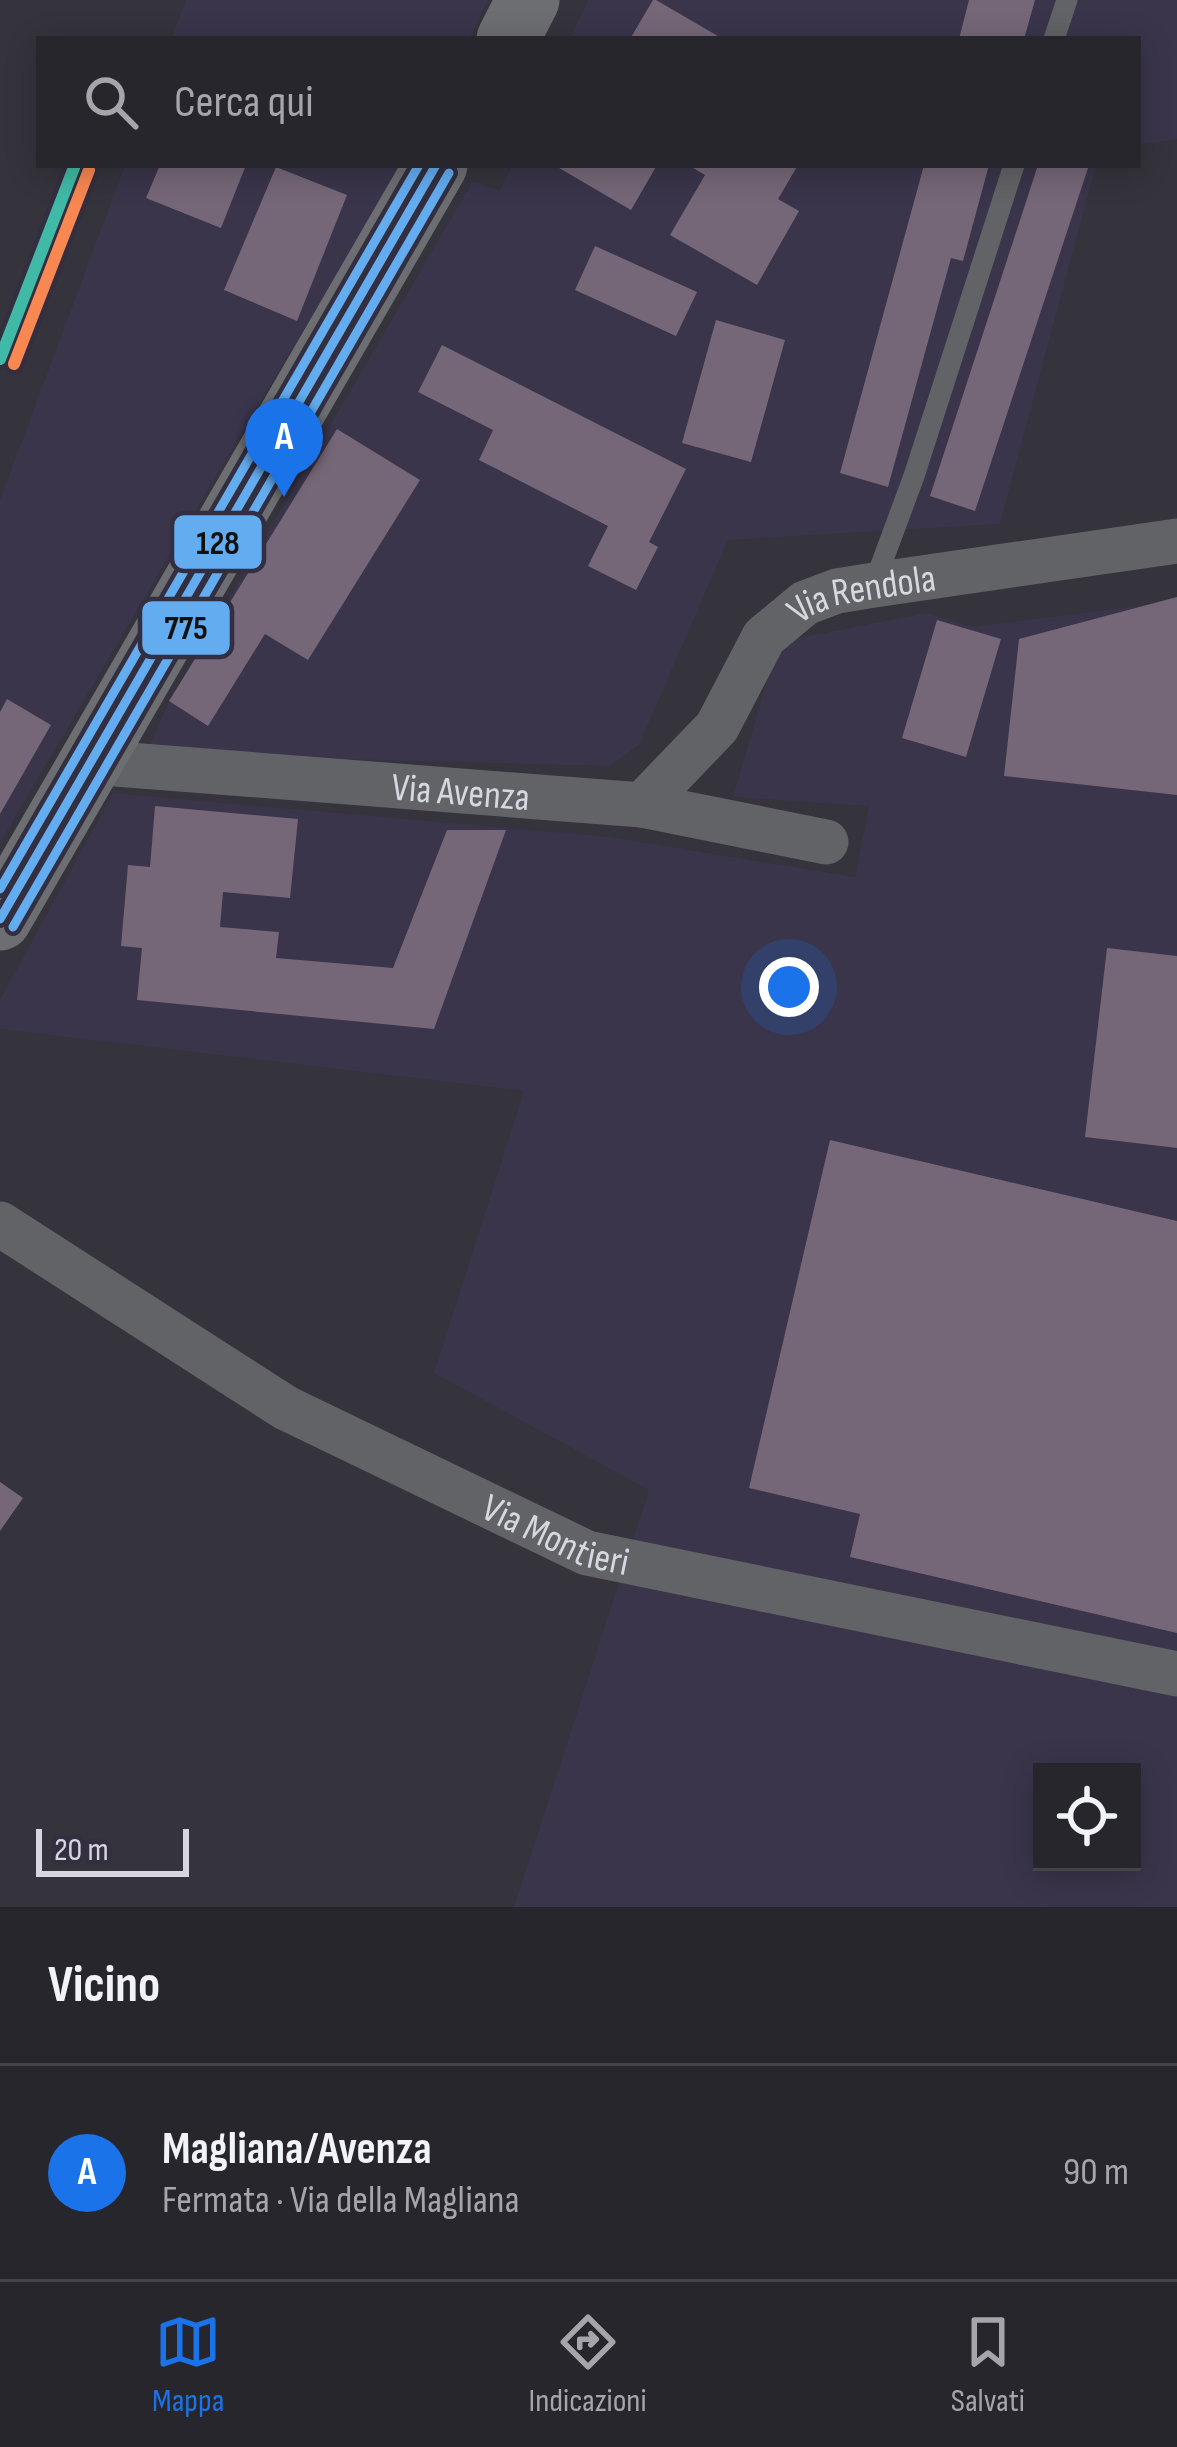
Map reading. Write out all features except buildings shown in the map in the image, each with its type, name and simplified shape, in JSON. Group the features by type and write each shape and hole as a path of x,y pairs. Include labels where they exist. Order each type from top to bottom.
{"main road":[{"path":"510,36 529,0"},
{"path":"0,919 434,168"}],"street":[{"name":"Via Rendola","path":"642,806 717,727 764,637 805,603 837,591 1177,541"},
{"name":"Via Avenza","path":"90,762 642,806 826,842"},
{"name":"Via Montieri","path":"0,1224 286,1408 587,1553 1177,1674"}],"lane":[{"path":"1055,36 1066,0"},
{"path":"874,585 1013,168"}],"shaded area":[{"path":"186,0 488,0 470,36 172,36"},
{"path":"588,0 1177,0 1177,139 1141,145 1141,36 571,36"},
{"path":"124,168 402,168 0,843 0,500"},
{"path":"511,168 1095,168 1000,524 728,540 639,745 609,766 146,754 169,701 473,181 500,191"},
{"path":"1177,601 1177,1907 514,1907 649,1490 434,1373 524,1091 0,1029 0,1000 113,793 610,837 855,877 869,806 733,797 778,642 927,613 973,627"}],"transit line":[{"path":"0,359 74,168"},
{"path":"0,889 417,168"},
{"name":"128","path":"0,919 434,168"},
{"path":"14,364 89,170"},
{"name":"775","path":"13,927 449,173"}],"place":[{"name":"Magliana/Avenza","path":"284,497"}]}
